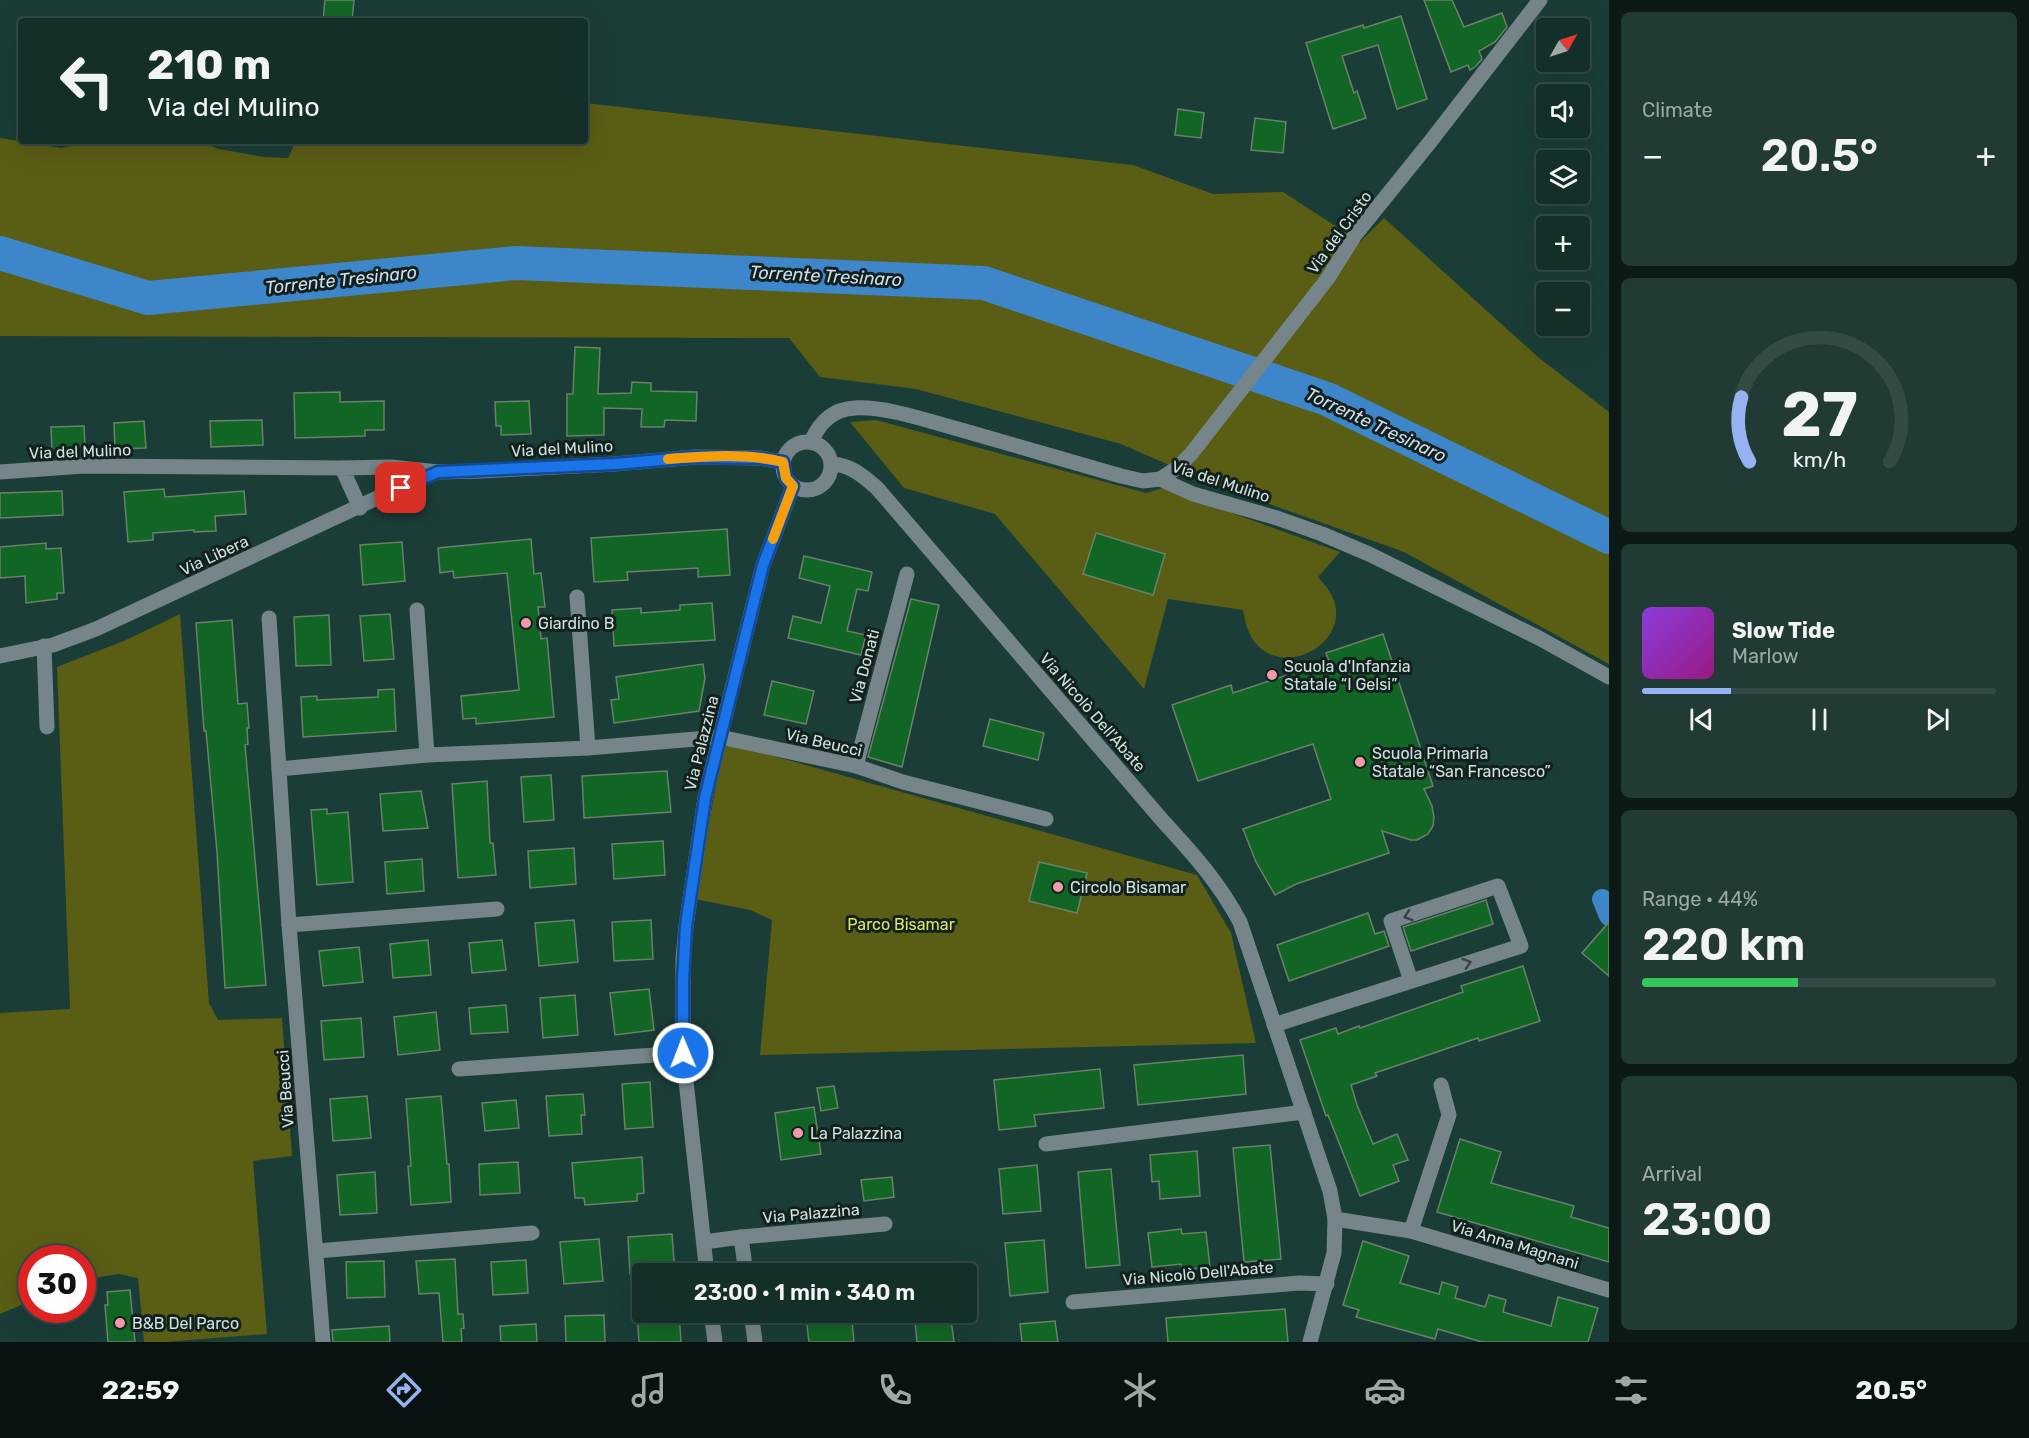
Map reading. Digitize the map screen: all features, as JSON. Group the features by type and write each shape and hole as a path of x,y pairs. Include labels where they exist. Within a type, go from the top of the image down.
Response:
{"street":[{"name":"Via del Cristo","path":"1160,479 1177,468 1191,453 1328,278 1355,235 1540,0"},
{"name":"Via del Mulino","path":"811,442 817,429 835,413 854,408 874,408 920,418 1121,476 1143,481 1160,479 1193,494 1286,521 1370,554 1539,638 1609,677"},
{"path":"811,442 823,447 832,464 831,472 823,485 808,491 793,486 786,478 783,462 786,455 796,445 811,442"},
{"name":"Via del Mulino","path":"0,472 84,466 391,467 438,472 615,464 695,457 760,458 783,462"},
{"name":"Via Nicolò Dell'Abate","path":"832,464 850,468 877,488 1162,820 1201,862 1225,894 1240,922 1330,1191 1335,1219 1334,1253 1310,1342"},
{"path":"342,468 360,508"},
{"name":"Via Libera","path":"0,656 44,646 96,629 360,508 422,477 438,472"},
{"name":"Via Palazzina","path":"706,1263 683,1053 686,926 705,798 763,565 793,486"},
{"name":"Via Donati","path":"856,766 906,574"},
{"path":"577,597 588,748"},
{"path":"417,610 427,755"},
{"name":"Via Beucci","path":"269,618 289,925 323,1342"},
{"path":"44,646 47,727"},
{"name":"Via Beucci","path":"279,769 427,755 588,748 720,737 856,766 903,783 1046,819"},
{"path":"1274,1025 1521,946 1498,886 1391,921 1411,981"},
{"path":"289,925 497,909"},
{"path":"459,1069 683,1053"},
{"path":"1411,1232 1449,1115 1441,1085"},
{"path":"1046,1144 1304,1112"},
{"name":"Via Anna Magnani","path":"1335,1219 1411,1232 1609,1290"},
{"name":"Via Palazzina","path":"704,1242 885,1224"},
{"path":"317,1251 532,1233"},
{"name":"Via Palazzina","path":"741,1237 745,1263"},
{"name":"Via Nicolò Dell'Abate","path":"1073,1302 1299,1283 1327,1284"},
{"path":"712,1323 715,1342"},
{"path":"752,1323 755,1342"}],"green space":[{"path":"588,103 1133,165 1213,194 1283,192 1360,242 1384,218 1538,357 1609,412 1609,664 1404,552 1208,482 1121,444 916,389 820,377 789,338 0,336 0,138 18,141 18,144 61,148 84,144 206,144 219,149 264,157 288,158 295,144 588,144"},
{"path":"876,420 1146,493 1163,488 1340,552 1318,577 1332,596 1336,613 1333,628 1325,641 1312,651 1297,656 1282,657 1267,652 1254,641 1248,630 1243,610 1168,599 1144,689 995,514 904,488 850,422"},
{"path":"180,614 209,1003 218,1020 282,1018 292,1156 253,1161 267,1334 144,1342 138,1278 118,1274 96,1278 96,1245 18,1245 18,1306 0,1314 0,1013 70,1009 57,667 126,640"},
{"name":"Parco Bisamar","path":"724,742 1197,875 1231,933 1256,1043 760,1055 772,920 750,910 695,899"}],"building":[{"path":"325,0 354,0 352,18 323,18"},
{"path":"1424,0 1452,0 1464,27 1502,13 1507,27 1495,42 1479,51 1482,59 1476,66 1470,70 1468,65 1451,72"},
{"path":"1401,16 1427,99 1397,109 1378,45 1342,56 1354,93 1357,91 1366,118 1333,129 1306,43"},
{"path":"1178,109 1204,113 1201,138 1175,135"},
{"path":"1255,118 1286,122 1283,153 1251,150"},
{"path":"575,347 600,348 598,394 631,393 632,382 651,383 651,391 697,392 696,421 665,420 664,427 641,427 642,409 604,408 604,435 567,436 567,394 573,394"},
{"path":"340,392 340,402 384,401 384,430 365,430 365,436 295,438 294,393"},
{"path":"529,401 531,434 501,435 501,426 496,426 495,402"},
{"path":"262,420 263,445 211,447 210,421"},
{"path":"144,421 146,448 115,449 114,423"},
{"path":"84,426 85,445 74,446 75,454 52,455 51,427"},
{"path":"164,489 165,497 244,491 246,514 215,516 216,531 153,533 153,540 128,542 124,492"},
{"path":"62,491 63,515 0,518 0,493"},
{"path":"727,529 730,575 698,577 698,568 627,572 628,580 594,582 591,538"},
{"path":"1096,533 1165,554 1153,595 1083,574"},
{"name":"Giardino B","path":"531,539 534,574 541,573 545,607 538,607 541,639 547,638 554,717 476,724 476,718 463,719 461,696 519,690 507,573 454,578 453,571 440,573 438,548"},
{"path":"402,542 405,581 363,585 360,545"},
{"path":"46,543 46,549 61,548 64,593 57,593 57,599 26,603 25,576 0,578 0,547"},
{"path":"804,556 872,572 868,591 857,589 847,631 866,635 861,655 788,638 793,616 821,623 830,586 799,578"},
{"path":"911,599 939,605 902,767 868,757"},
{"path":"712,603 715,640 614,646 612,610 641,608 641,613 680,610 680,605"},
{"path":"390,614 394,659 364,661 360,616"},
{"path":"329,615 331,665 296,666 294,617"},
{"path":"232,620 238,704 247,703 249,728 247,728 248,744 245,745 266,985 225,988 217,852 206,731 204,731 196,623"},
{"path":"1383,634 1433,786 1424,789 1432,806 1433,826 1428,834 1417,840 1382,831 1389,853 1296,884 1275,895 1256,862 1243,829 1331,799 1313,744 1198,781 1172,705 1231,685 1233,693 1329,661 1326,653"},
{"path":"703,664 705,678 699,711 614,723 611,700 619,699 616,677"},
{"path":"772,681 814,691 806,724 764,715"},
{"path":"394,689 396,731 303,737 301,697 317,696 317,700 378,697 378,690"},
{"path":"990,719 1044,733 1038,760 983,746"},
{"path":"667,771 671,812 584,818 582,776"},
{"path":"551,775 554,820 524,822 521,777"},
{"path":"487,781 490,843 493,843 496,875 458,878 452,784"},
{"path":"421,791 428,828 383,831 380,794"},
{"path":"327,809 327,814 348,812 353,882 317,885 311,810"},
{"path":"663,841 665,875 614,879 612,844"},
{"path":"574,848 576,884 530,888 528,851"},
{"path":"422,859 424,891 387,894 385,862"},
{"name":"Circolo Bisamar","path":"1039,862 1087,873 1077,913 1029,901"},
{"path":"1486,900 1493,924 1411,951 1403,927"},
{"path":"1368,913 1375,934 1384,931 1389,946 1289,981 1277,945"},
{"path":"574,920 578,962 539,966 535,923"},
{"path":"651,920 653,959 614,961 612,922"},
{"path":"1609,922 1609,976 1582,953"},
{"path":"428,940 431,975 393,978 390,944"},
{"path":"502,940 506,970 472,973 469,943"},
{"path":"359,947 363,982 323,986 319,951"},
{"path":"1523,966 1540,1021 1479,1041 1478,1038 1375,1073 1377,1076 1351,1085 1373,1144 1397,1134 1408,1160 1393,1165 1399,1181 1360,1196 1328,1115 1326,1116 1300,1040 1336,1028 1338,1034 1359,1026 1360,1028 1463,992 1461,986"},
{"path":"649,989 654,1030 615,1035 610,993"},
{"path":"575,995 578,1035 543,1038 540,998"},
{"path":"506,1005 508,1032 471,1034 469,1008"},
{"path":"436,1012 440,1050 398,1055 394,1017"},
{"path":"361,1018 364,1057 324,1060 321,1021"},
{"path":"1243,1055 1246,1094 1138,1105 1134,1065"},
{"path":"1100,1069 1104,1108 1034,1115 1036,1126 999,1130 994,1080"},
{"path":"650,1082 653,1127 625,1129 622,1084"},
{"path":"834,1086 838,1108 821,1111 817,1088"},
{"path":"583,1094 585,1115 581,1115 582,1134 549,1136 546,1096"},
{"path":"367,1096 371,1138 333,1141 330,1099"},
{"path":"441,1096 451,1202 411,1205 408,1166 411,1166 406,1099"},
{"path":"516,1100 519,1128 485,1131 482,1103"},
{"name":"La Palazzina","path":"814,1107 821,1154 781,1160 775,1113"},
{"path":"1460,1139 1501,1152 1491,1183 1574,1206 1571,1217 1609,1228 1609,1262 1437,1212"},
{"path":"1270,1145 1281,1259 1244,1262 1233,1148"},
{"path":"1197,1151 1200,1196 1160,1199 1159,1181 1152,1182 1150,1155"},
{"path":"642,1157 644,1193 637,1194 637,1201 585,1205 584,1198 575,1198 572,1163"},
{"path":"518,1162 520,1193 480,1195 479,1164"},
{"path":"1037,1165 1041,1211 1003,1214 999,1169"},
{"path":"1111,1169 1120,1265 1086,1268 1078,1172"},
{"path":"375,1172 377,1213 340,1215 337,1175"},
{"path":"892,1177 894,1197 864,1201 861,1180"},
{"path":"1181,1229 1182,1234 1206,1232 1210,1267 1182,1270 1181,1264 1152,1267 1148,1233"},
{"path":"672,1234 674,1263 632,1263 632,1274 630,1274 628,1237"},
{"path":"599,1239 603,1281 564,1284 560,1242"},
{"path":"1044,1240 1048,1292 1010,1296 1005,1243"},
{"path":"1363,1241 1409,1256 1400,1283 1439,1294 1442,1282 1458,1287 1455,1298 1485,1307 1489,1295 1506,1300 1503,1312 1551,1326 1558,1297 1598,1308 1588,1342 1482,1342 1438,1329 1435,1339 1356,1317 1359,1310 1343,1305"},
{"path":"455,1259 458,1314 463,1314 462,1342 443,1342 439,1293 419,1294 416,1261"},
{"path":"526,1260 528,1293 493,1295 491,1262"},
{"path":"384,1261 385,1297 347,1298 346,1262"},
{"name":"B&B Del Parco","path":"130,1290 135,1342 108,1342 105,1305 108,1305 107,1292"},
{"path":"1285,1309 1288,1342 1168,1342 1166,1318"},
{"path":"604,1315 605,1342 566,1342 565,1316"},
{"path":"1055,1321 1058,1342 1022,1342 1020,1324"},
{"path":"638,1323 680,1323 681,1342 639,1342"},
{"path":"807,1323 852,1323 854,1342 809,1342"},
{"path":"915,1323 951,1323 954,1342 917,1342"},
{"path":"536,1324 537,1342 501,1342 500,1326"},
{"path":"389,1326 390,1342 333,1342 332,1330"}],"waterway":[{"name":"Torrente Tresinaro","path":"0,253 148,298 516,263 984,283 1327,399 1609,537"},
{"path":"1602,899 1609,916"}],"slow traffic":[{"path":"668,459 760,458 783,462 786,478 793,486 773,539"}],"place":[{"name":"Giardino B","path":"526,623"},
{"name":"Scuola d'Infanzia Statale “I Gelsi”","path":"1272,675"},
{"name":"Scuola Primaria Statale “San Francesco”","path":"1360,762"},
{"name":"Circolo Bisamar","path":"1058,887"},
{"name":"La Palazzina","path":"798,1133"},
{"name":"B&B Del Parco","path":"120,1323"}],"route":[{"path":"401,488 438,472 615,464 695,457 760,458 783,462 786,478 793,486 763,565 705,798 683,960 683,1053"}]}
